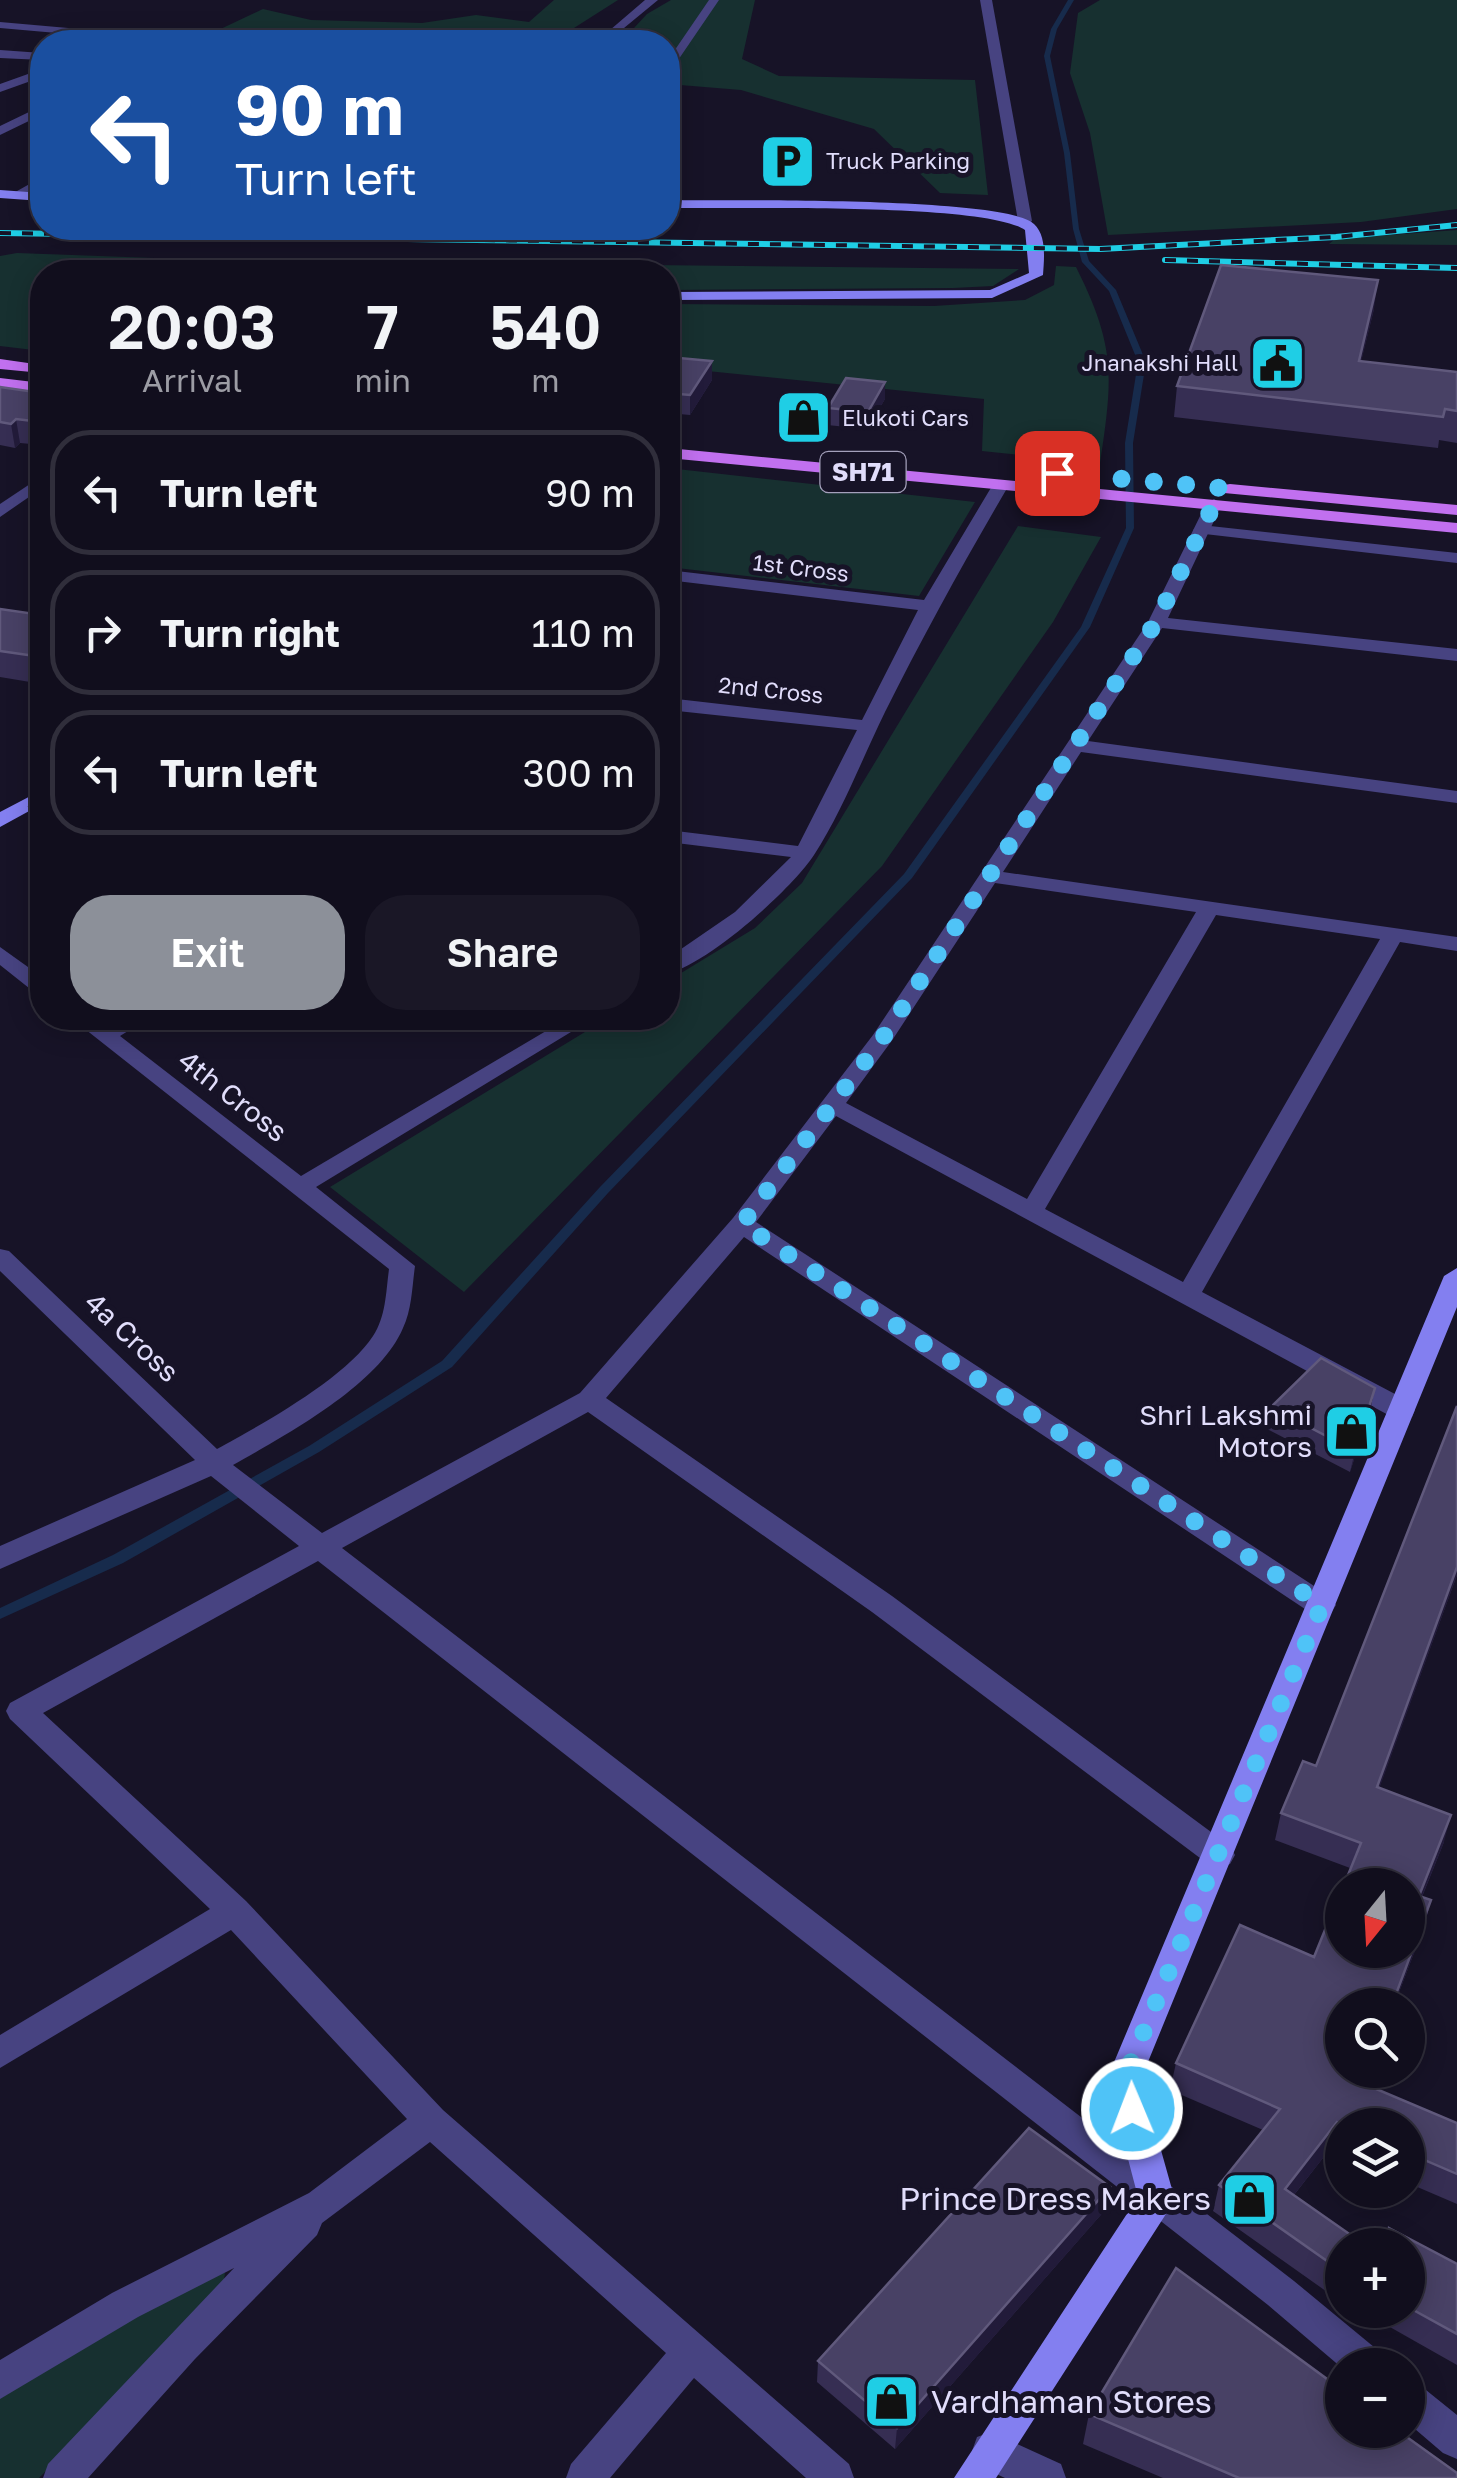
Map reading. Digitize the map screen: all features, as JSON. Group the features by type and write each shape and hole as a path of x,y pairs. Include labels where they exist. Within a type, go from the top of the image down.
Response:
{"main road":[{"path":"0,364 30,368"},
{"path":"0,383 30,387"},
{"name":"SH71","path":"680,437 1182,493 1457,510"},
{"name":"SH71","path":"680,454 1001,485 1058,481"},
{"name":"SH71","path":"1218,496 1457,528"}],"street":[{"path":"616,30 652,0"},
{"path":"680,296 992,294 1036,276 1034,232 1024,222 986,0"},
{"path":"0,26 50,30"},
{"path":"0,54 30,56"},
{"path":"0,88 30,77"},
{"path":"0,131 29,116"},
{"path":"17,195 30,188"},
{"path":"0,194 30,196"},
{"path":"680,204 958,211 1024,222"},
{"path":"680,960 715,939 778,888 805,853 929,606 1001,485"},
{"path":"0,512 30,490"},
{"path":"835,2478 431,2121 234,1910 10,1716 322,1549 588,1400 742,1224 834,1106 1156,622 1218,496"},
{"name":"1st Cross","path":"680,575 929,606"},
{"path":"1156,622 1457,656"},
{"name":"2nd Cross","path":"680,705 869,726"},
{"path":"1075,745 1457,797"},
{"path":"0,822 30,803"},
{"path":"680,837 805,853"},
{"path":"989,876 1457,944"},
{"path":"1032,1209 1209,909"},
{"path":"1188,1293 1393,935"},
{"path":"0,954 30,978"},
{"name":"4th Cross","path":"98,1030 402,1266 396,1308 385,1340 314,1403 222,1469"},
{"path":"104,1034 112,1030"},
{"path":"301,1186 563,1030"},
{"path":"834,1106 1402,1410"},
{"path":"742,1224 1322,1605"},
{"name":"4a Cross","path":"0,1257 222,1469 296,1529 1347,2348"},
{"path":"1047,2478 982,2464 1157,2200 1124,2079 1457,1276"},
{"path":"588,1400 882,1604 1219,1855"},
{"path":"0,1558 222,1469"},
{"path":"0,2053 234,1910"},
{"path":"62,2478 182,2346 322,2205 431,2121"},
{"path":"0,2380 126,2306 322,2205"},
{"path":"585,2478 694,2350"},
{"path":"1425,2413 1457,2440"}],"lane":[{"path":"680,49 714,0"},
{"path":"1202,530 1457,558"}],"green space":[{"path":"554,0 618,0 571,30 218,30 263,9 311,20 422,23 476,15 529,22"},
{"path":"671,0 755,0 742,59 779,76 975,80 988,195 940,193 874,129 741,90 680,85 680,30 632,30 647,14"},
{"path":"1100,0 1457,0 1457,209 1361,222 1108,235 1090,133 1070,73 1078,13"},
{"path":"1457,230 1457,245 1329,244 1335,239"},
{"path":"17,253 209,260 30,260 30,350 0,346 0,256"},
{"path":"680,265 1019,269 993,286 680,290"},
{"path":"1056,266 1076,267 1105,341 1109,384 1100,463 982,451 984,399 680,368 680,304 934,306 1025,300 1054,285"},
{"path":"680,469 975,502 919,596 680,568"},
{"path":"1018,526 1101,537 1053,622 882,866 464,1292 330,1187 588,1030 680,1030 680,974 755,928 802,883"},
{"path":"225,2273 222,2293 39,2478 0,2478 0,2397 198,2274"}],"building":[{"name":"Jnanakshi Hall","path":"1221,265 1378,280 1359,361 1457,372 1457,411 1445,409 1443,417 1177,386"},
{"path":"680,358 712,361 690,395 680,394"},
{"path":"846,378 885,382 868,412 828,408"},
{"path":"0,387 30,391 30,421 0,422"},
{"path":"0,609 30,613 30,655 0,651"},
{"path":"1321,1358 1375,1388 1355,1451 1271,1407"},
{"path":"1457,1406 1457,1567 1377,1787 1451,1815 1425,1881 1425,1868 1351,1868 1361,1843 1281,1813 1303,1761 1316,1766"},
{"path":"1240,1925 1314,1957 1325,1930 1325,1968 1406,1968 1398,1988 1325,1988 1325,2088 1374,2088 1421,2108 1325,2108 1325,2137 1285,2189 1341,2228 1325,2228 1325,2260 1219,2185 1280,2109 1176,2063"},
{"path":"1425,2110 1457,2123 1457,2174 1425,2160"},
{"path":"1029,2128 1110,2187 897,2428 818,2361"},
{"path":"1425,2247 1457,2264 1457,2334 1425,2316"},
{"path":"1176,2268 1325,2378 1325,2448 1422,2448 1457,2473 1457,2478 1239,2478 1089,2414"}],"waterway":[{"path":"0,1614 118,1559 314,1449 447,1364 604,1190 908,876 1085,627 1130,528 1129,443 1142,362 1112,290 1086,262 1076,229 1067,153 1047,56 1054,29 1071,0"}],"railway":[{"path":"481,240 1100,249 1336,237 1457,225"},
{"path":"0,233 30,233"},
{"path":"1165,260 1457,268"}],"place":[{"name":"Truck Parking","path":"787,161"},
{"name":"Jnanakshi Hall","path":"1277,363"},
{"name":"Elukoti Cars","path":"803,418"},
{"name":"Shri Lakshmi Motors","path":"1351,1431"},
{"name":"Prince Dress Makers","path":"1250,2199"},
{"name":"Vardhaman Stores","path":"892,2402"}],"route":[{"path":"1057,473 1222,488 1156,622 882,1039 742,1224 1322,1605 1124,2079 1132,2109"}]}
